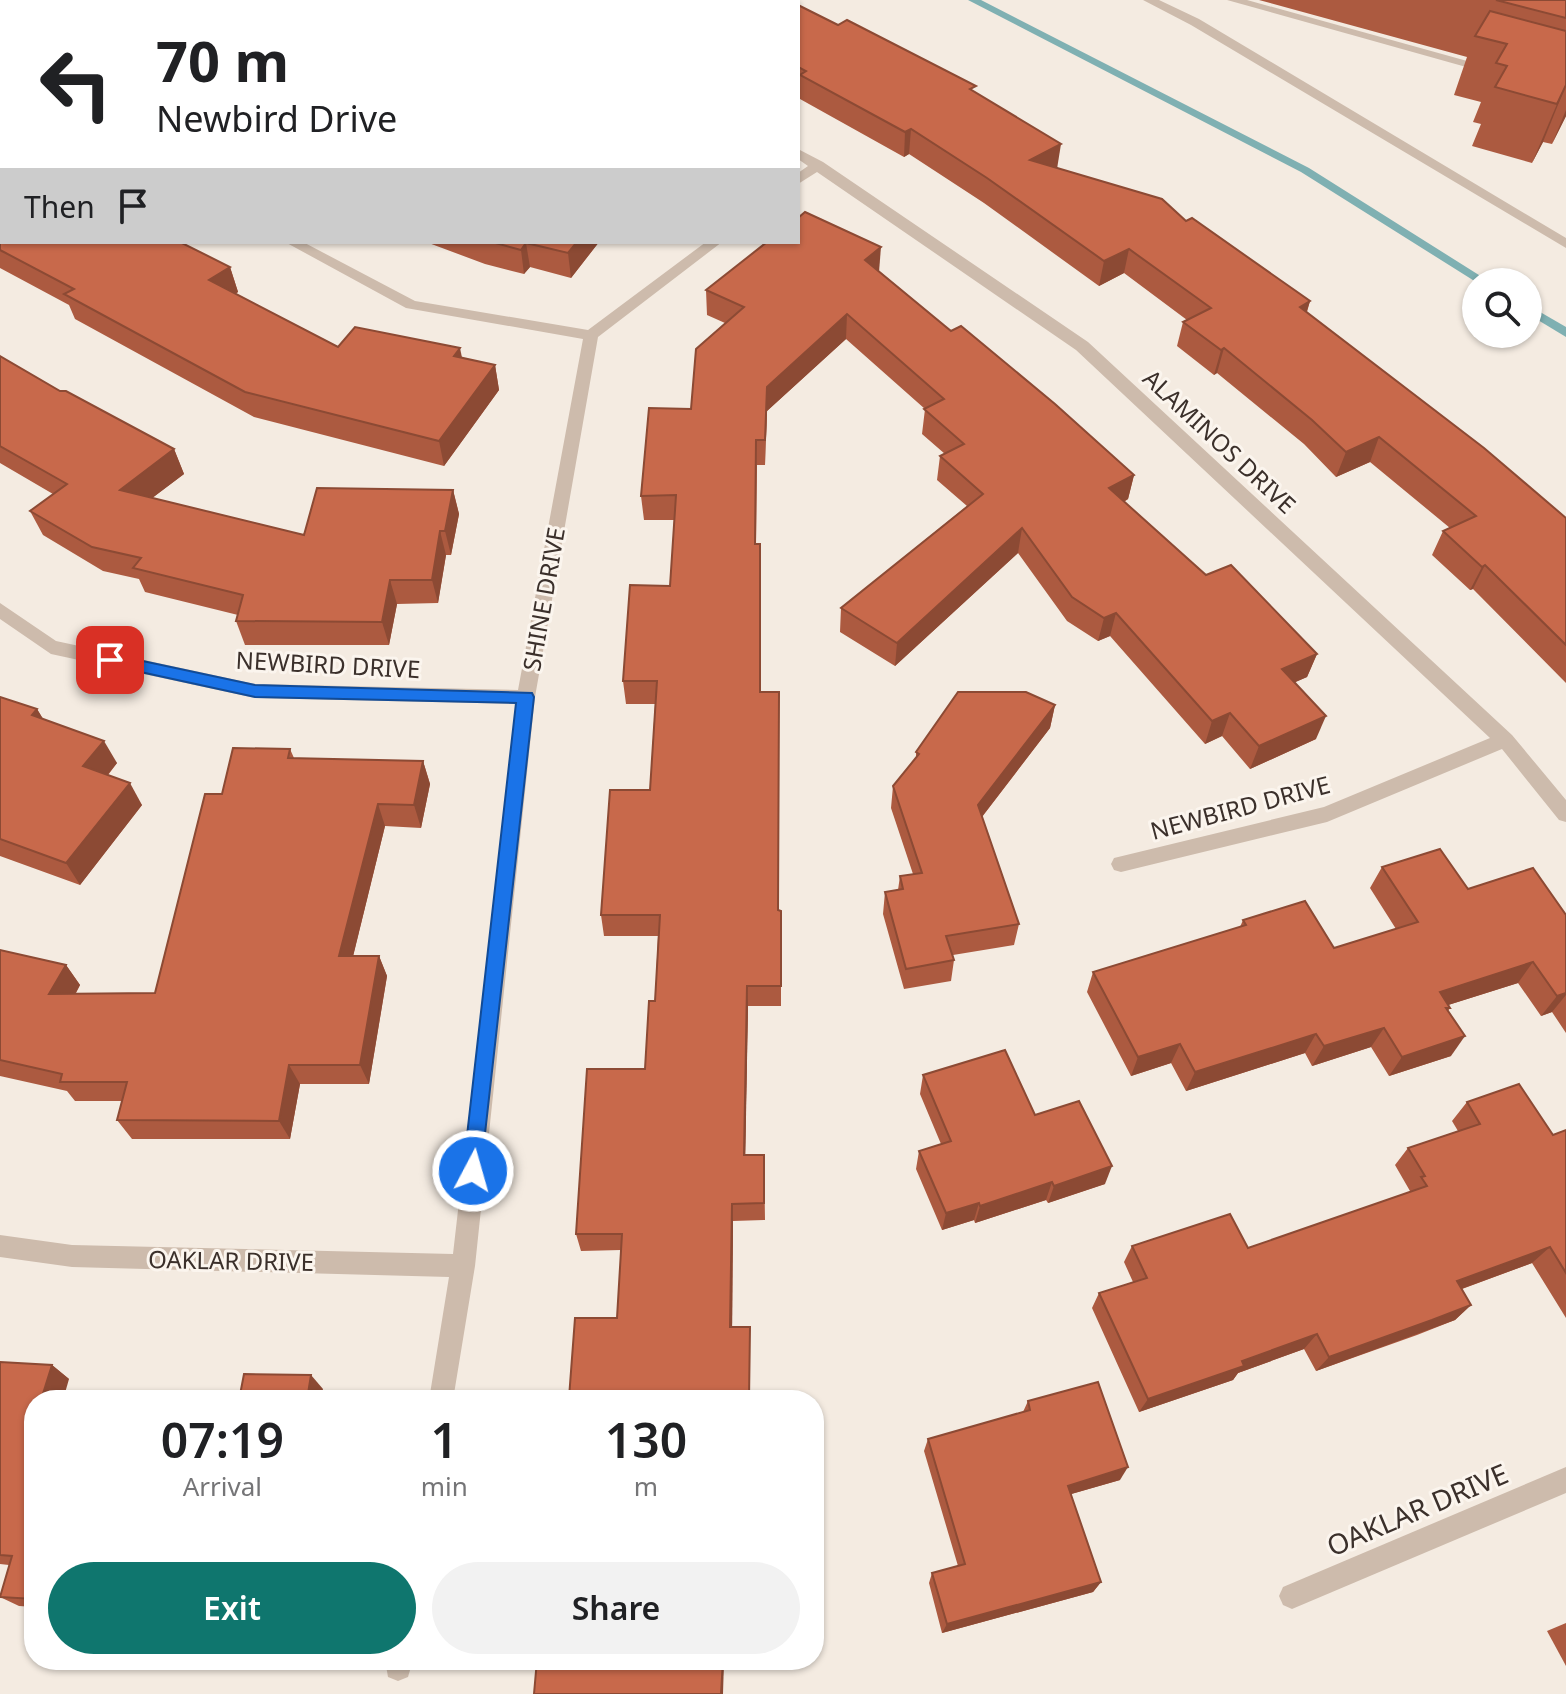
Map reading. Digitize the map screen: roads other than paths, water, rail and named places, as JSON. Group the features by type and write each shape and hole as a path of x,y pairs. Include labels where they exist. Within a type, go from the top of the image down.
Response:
{"street":[{"path":"1149,0 1209,29 1566,244"},
{"path":"1233,0 1505,74"},
{"name":"ALAMINOS DRIVE","path":"800,154 1082,346 1505,740 1566,814"},
{"path":"800,178 818,165"},
{"path":"296,244 411,305 591,335 712,244"},
{"name":"SHINE DRIVE","path":"443,1390 463,1266 526,697 591,335"},
{"name":"NEWBIRD DRIVE","path":"0,610 51,647 255,691 526,697"},
{"name":"NEWBIRD DRIVE","path":"1121,864 1327,814 1505,740"},
{"name":"OAKLAR DRIVE","path":"0,1246 72,1256 463,1266"},
{"name":"OAKLAR DRIVE","path":"1292,1596 1566,1480"}],"waterway":[{"path":"973,0 1305,170 1462,268"},
{"path":"1542,318 1566,333"}]}
